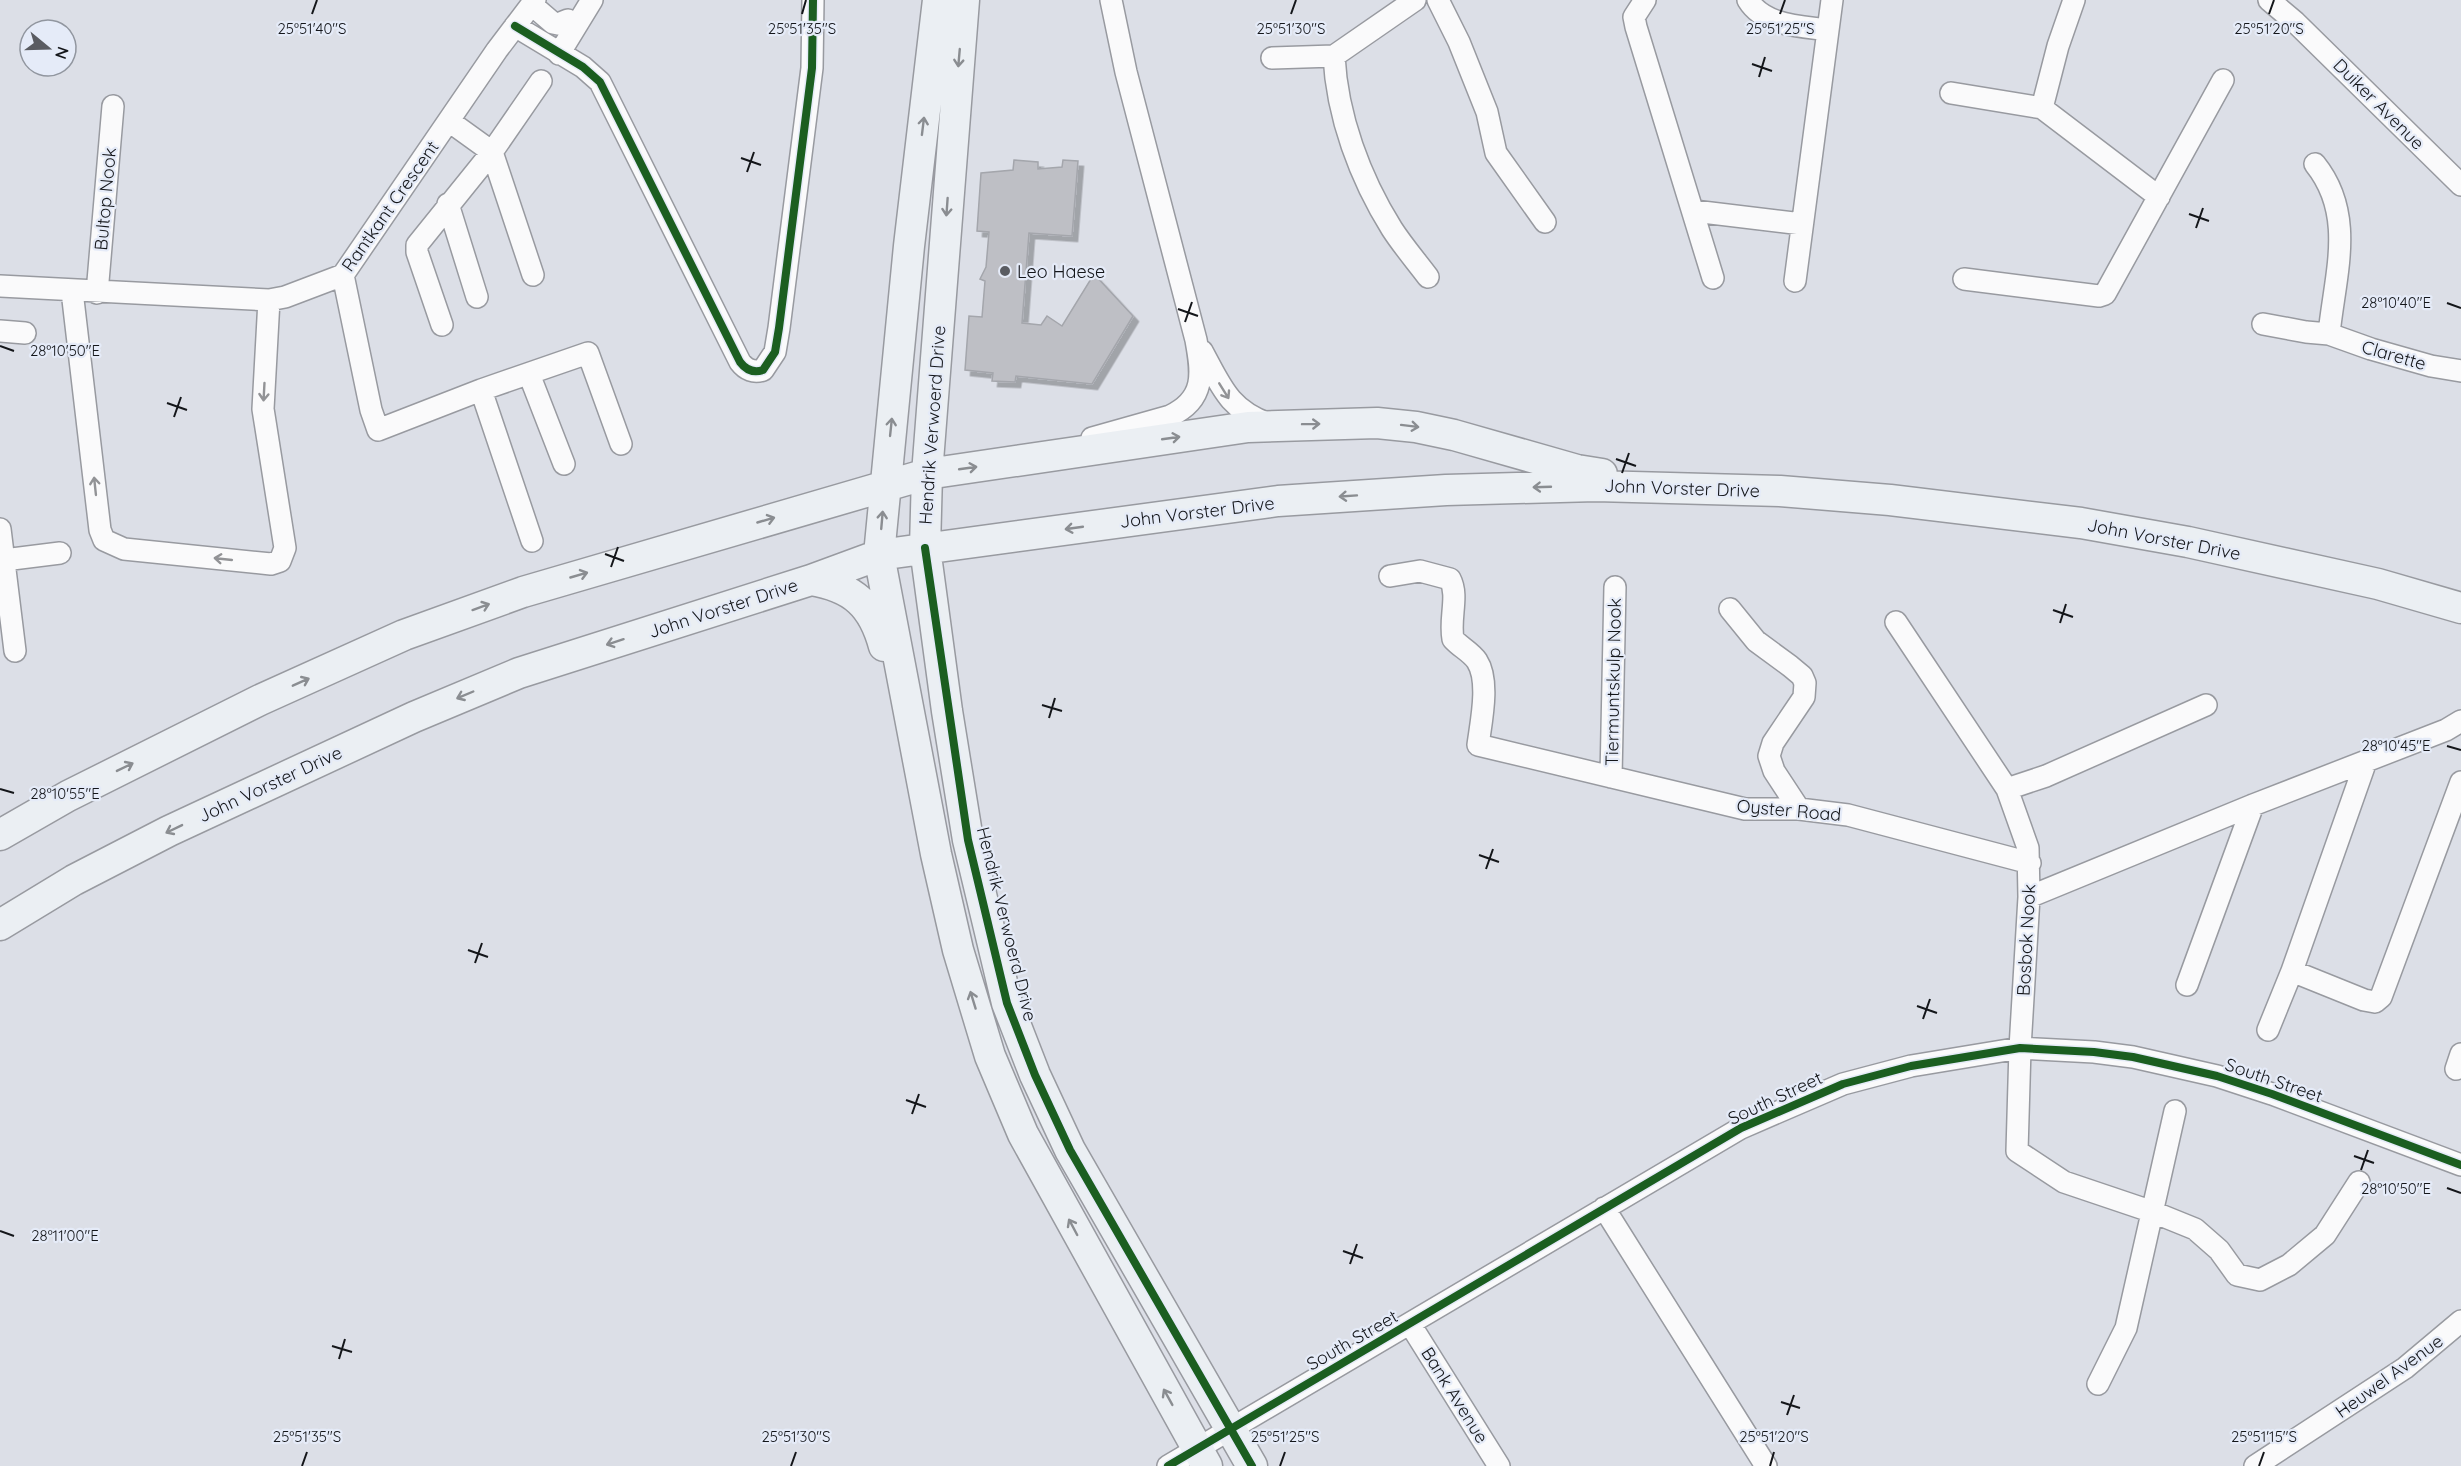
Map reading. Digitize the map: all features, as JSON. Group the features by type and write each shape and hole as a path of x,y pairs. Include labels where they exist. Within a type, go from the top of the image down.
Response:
{"main road":[{"name":"Hendrik Verwoerd Drive","path":"938,0 909,246 879,555 929,821 958,950 990,1056 1019,1125 1083,1246 1202,1457"},
{"name":"Hendrik Verwoerd Drive","path":"964,0 927,474 925,548 968,840 1007,1002 1035,1075 1070,1150 1252,1466"},
{"name":"John Vorster Drive","path":"0,835 68,796 249,705 404,635 523,592 927,474 1270,424 1377,423 1416,427 1454,435 1577,470 1601,474 1881,489 2083,513 2282,552 2461,597"},
{"name":"John Vorster Drive","path":"0,924 74,880 169,831 414,717 519,673 811,580 879,555 1278,501 1434,491 1596,486 1780,491 1902,501 2081,523 2188,542 2378,584 2461,608"},
{"path":"811,580 841,587 864,604 872,615 880,632 929,821"}],"street":[{"path":"559,54 592,0"},
{"path":"515,26 583,67 600,82 740,362 746,368 757,372 763,370 775,352 779,328 812,68 813,0"},
{"path":"1009,462 1170,416 1182,411 1198,389 1201,366 1196,340 1126,72 1111,0"},
{"path":"1272,58 1334,56 1415,0"},
{"path":"1438,0 1459,42 1487,112 1496,153 1545,222"},
{"path":"1645,0 1634,18 1636,27 1713,278"},
{"path":"1748,0 1754,9 1776,22 1828,30"},
{"path":"1795,281 1832,0"},
{"path":"2042,108 2058,46 2074,0"},
{"name":"Duiker Avenue","path":"2269,0 2295,22 2461,185"},
{"path":"533,2 553,23 558,24 568,20 576,26"},
{"name":"Rantkant Crescent","path":"0,286 97,293 269,300 285,297 343,275 533,2"},
{"path":"1334,56 1335,80 1341,106 1364,177 1393,230 1428,277"},
{"path":"1964,279 2104,295 2223,80"},
{"path":"442,325 417,252 417,245 492,152 541,81"},
{"path":"1951,93 2042,108 2159,197"},
{"name":"Bultop Nook","path":"97,293 113,106"},
{"path":"449,121 492,152 532,275"},
{"path":"2315,164 2328,182 2342,232 2329,334"},
{"path":"448,204 477,297"},
{"path":"1694,211 1802,224"},
{"path":"343,275 371,410 378,430 588,353 621,444"},
{"path":"72,291 100,530 104,540 124,549 271,564 280,561 285,548 263,409 269,300"},
{"name":"Clarette","path":"2264,324 2329,334 2431,366 2461,371"},
{"path":"0,331 26,333"},
{"path":"1196,340 1233,404 1252,418 1270,424"},
{"path":"529,374 564,464"},
{"path":"482,390 532,541"},
{"path":"0,529 15,651"},
{"path":"4,560 60,553"},
{"name":"Oyster Road","path":"1390,576 1420,571 1450,579 1455,588 1451,615 1453,639 1478,662 1482,676 1482,713 1478,745 1745,809 1799,809 1848,815 2030,863"},
{"name":"Tiermuntskulp Nook","path":"1611,777 1616,587"},
{"path":"1730,609 1756,641 1802,676 1805,683 1804,697 1777,736 1769,756 1774,771 1799,809"},
{"name":"Bosbok Nook","path":"1896,622 2007,789 2024,832 2030,863 2017,1151 2064,1182 2153,1212"},
{"path":"2007,789 2046,776 2206,705"},
{"path":"2029,897 2253,805 2446,730 2461,721"},
{"path":"2268,1030 2292,972 2366,761"},
{"path":"2292,972 2364,1000 2374,1002 2381,998 2461,783"},
{"path":"2187,985 2253,805"},
{"name":"South Street","path":"1168,1466 1202,1457 1230,1428 1741,1128 1843,1084 1911,1065 2020,1048 2094,1052 2133,1057 2217,1076 2272,1094 2461,1165"},
{"path":"2098,1384 2126,1328 2175,1111"},
{"path":"2153,1212 2195,1229 2219,1250 2237,1275 2259,1280 2289,1265 2325,1235 2359,1182"},
{"path":"1604,1208 1766,1466"},
{"name":"Heuwel Avenue","path":"2262,1464 2405,1368 2461,1322"},
{"name":"Bank Avenue","path":"1410,1324 1499,1466"}],"building":[{"name":"Leo Haese","path":"1014,160 1038,162 1038,169 1062,167 1063,160 1078,161 1072,236 1029,233 1022,323 1041,325 1047,316 1062,326 1094,274 1133,316 1092,384 1016,376 1015,382 992,381 993,373 965,370 969,316 982,317 985,281 980,279 986,267 989,232 977,231 981,173 1013,170"}],"cycle path":[{"path":"515,26 583,67 600,82 740,362 748,369 756,371 763,370 775,352 779,328 812,68 813,0"},
{"path":"925,548 968,840 1007,1003 1035,1075 1070,1150 1252,1466"},
{"path":"1168,1466 1741,1128 1843,1084 1911,1066 2020,1048 2094,1052 2133,1057 2217,1076 2272,1094 2461,1165"}],"place":[{"name":"Leo Haese","path":"1005,271"}]}
